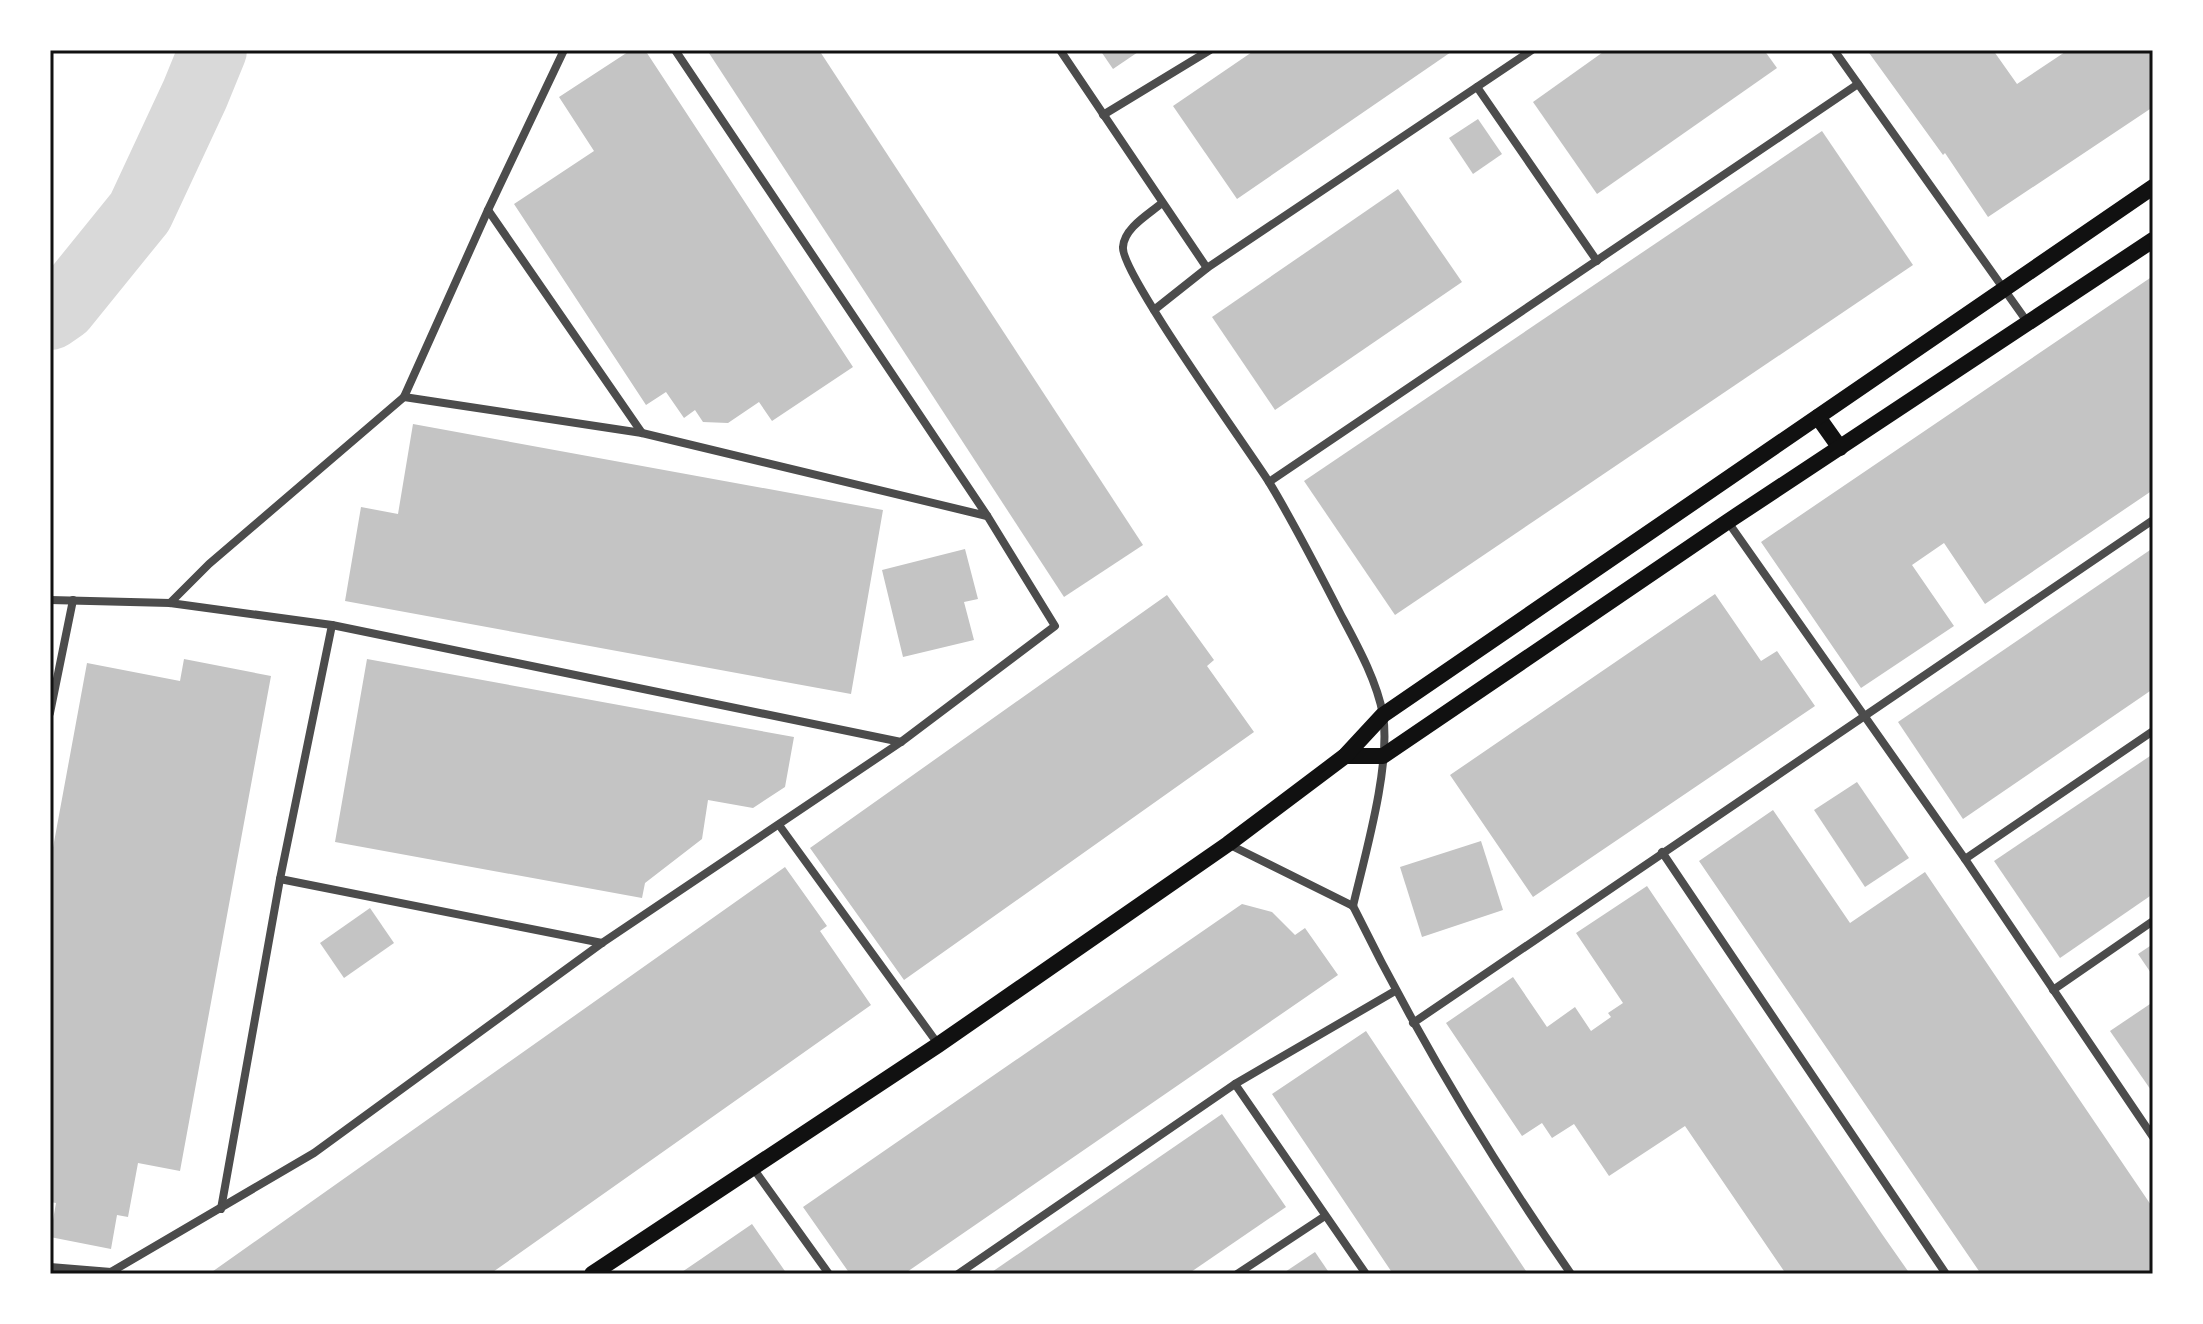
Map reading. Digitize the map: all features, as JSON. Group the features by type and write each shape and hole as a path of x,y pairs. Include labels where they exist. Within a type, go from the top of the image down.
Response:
{"main road":[{"path":"592,1274 938,1045 1228,844 1345,756 1383,715 2153,187"},
{"path":"1345,756 1383,756 1727,522 2153,240"},
{"path":"1818,417 1840,448"}],"street":[{"path":"170,603 209,564 404,397 564,50"},
{"path":"50,1267 111,1272 314,1153 602,943 901,742 1055,626 988,517 675,50"},
{"path":"1060,50 1207,268"},
{"path":"1103,115 1210,50"},
{"path":"1154,310 1207,268 1532,50"},
{"path":"1834,50 2029,324"},
{"path":"1269,482 1858,84"},
{"path":"1477,87 1597,261"},
{"path":"1162,203 1126,234 1122,249 1126,263 1269,482 1306,546 1365,663 1383,715 1383,756 1353,906"},
{"path":"488,210 642,433"},
{"path":"404,397 642,433 988,517"},
{"path":"1413,1023 2153,520"},
{"path":"1727,522 1965,859 2153,1137"},
{"path":"50,600 170,603 332,625 901,742"},
{"path":"50,713 73,600"},
{"path":"221,1209 280,879 332,625"},
{"path":"1965,859 2153,731"},
{"path":"779,825 938,1045"},
{"path":"1228,844 1353,906 1413,1023 1519,1198 1571,1274"},
{"path":"1662,852 1946,1274"},
{"path":"280,879 602,943"},
{"path":"2053,990 2153,921"},
{"path":"958,1274 1235,1084 1395,991"},
{"path":"1235,1084 1366,1274"},
{"path":"753,1168 829,1274"},
{"path":"1237,1274 1325,1216"}],"building":[{"path":"631,50 645,50 853,367 772,421 759,402 728,423 703,422 695,410 684,418 666,392 646,405 514,204 594,151 559,97"},
{"path":"707,50 819,50 1143,545 1064,597"},
{"path":"1100,50 1141,50 1113,69"},
{"path":"1255,50 1454,50 1237,199 1173,106"},
{"path":"1606,50 1764,50 1777,68 1597,194 1533,102"},
{"path":"1867,50 1993,50 2017,84 2068,50 2153,50 2153,107 1988,217 1945,153 1943,155"},
{"path":"1478,119 1502,154 1473,174 1449,138"},
{"path":"1822,131 1913,265 1395,615 1304,481"},
{"path":"1398,189 1462,282 1275,410 1212,317"},
{"path":"2153,276 2153,490 1985,604 1944,543 1912,565 1954,626 1861,688 1761,542"},
{"path":"413,424 883,510 851,694 345,601 361,507 398,514"},
{"path":"2153,548 2153,689 1963,819 1898,722"},
{"path":"965,549 978,599 964,602 974,640 903,657 882,570"},
{"path":"1715,594 1761,661 1777,651 1815,706 1533,897 1450,775"},
{"path":"1167,595 1214,660 1207,666 1254,732 904,980 810,848"},
{"path":"184,659 271,676 180,1171 138,1163 128,1217 117,1215 111,1249 50,1237 56,1203 50,1202 50,864 87,663 180,681"},
{"path":"367,659 794,737 785,787 753,808 708,800 702,839 645,883 642,898 335,842"},
{"path":"2153,754 2153,894 2060,958 1994,861"},
{"path":"1857,782 1909,858 1865,887 1814,810"},
{"path":"1773,810 1850,923 1925,872 2153,1208 2153,1274 1981,1274 1699,861"},
{"path":"1481,841 1503,910 1422,937 1400,867"},
{"path":"785,867 827,926 820,931 871,1005 796,1058 490,1274 209,1274"},
{"path":"1647,886 1910,1274 1786,1274 1685,1126 1609,1176 1574,1124 1552,1138 1542,1123 1522,1136 1446,1023 1513,977 1547,1027 1575,1007 1591,1031 1611,1017 1608,1013 1623,1003 1576,933"},
{"path":"1242,904 1272,912 1295,935 1305,928 1338,975 904,1274 850,1274 803,1207"},
{"path":"370,908 394,943 344,978 320,943"},
{"path":"2153,944 2153,976 2138,954"},
{"path":"2153,1002 2153,1093 2110,1031"},
{"path":"1366,1031 1528,1274 1393,1274 1272,1094"},
{"path":"1222,1114 1286,1207 1188,1274 989,1274"},
{"path":"752,1224 787,1274 679,1274 701,1259"},
{"path":"1315,1252 1330,1274 1282,1274"}],"waterway":[{"path":"50,316 63,307 140,212 213,50"}]}
